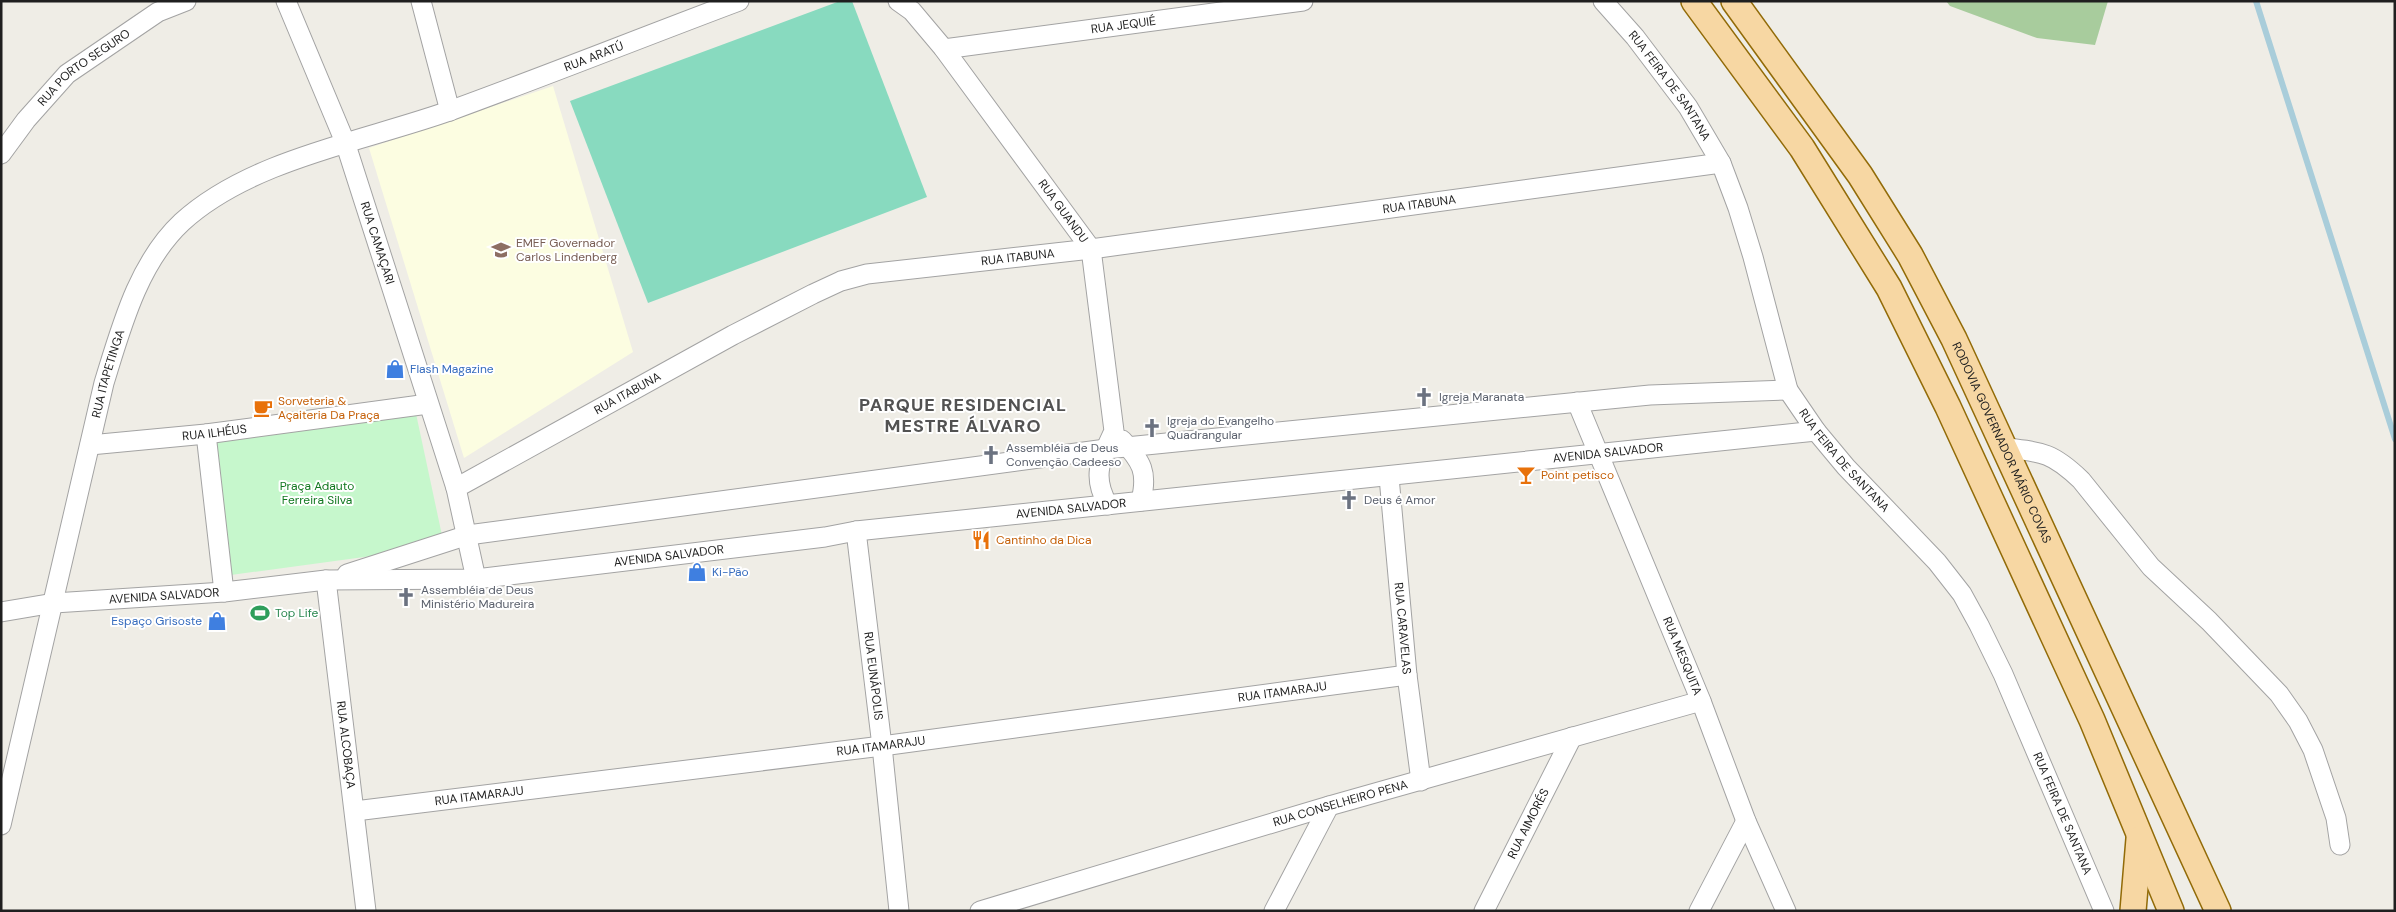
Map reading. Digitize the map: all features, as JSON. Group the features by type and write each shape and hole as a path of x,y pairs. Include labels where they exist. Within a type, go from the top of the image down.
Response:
{"main road":[{"path":"1694,1 1802,148 1889,288 1948,407 2092,720 2172,911"},
{"name":"RODOVIA GOVERNADOR MÁRIO COVAS","path":"1734,1 1860,175 1910,255 1954,339 2006,448 2218,911"},
{"path":"2133,911 2140,836"}],"street":[{"name":"RUA PORTO SEGURO","path":"1,154 26,120 66,74 158,12 186,1"},
{"name":"RUA CAMAÇARI","path":"286,1 345,142 456,488"},
{"path":"421,1 450,111"},
{"name":"RUA ARATÚ","path":"450,111 738,1"},
{"path":"898,1 912,11 944,49"},
{"name":"RUA JEQUIÉ","path":"944,49 1303,1"},
{"name":"RUA FEIRA DE SANTANA","path":"1603,1 1688,107 1721,163 1750,249 1788,390 1816,431 1846,467 1937,562 1962,594 2003,674 2104,911"},
{"name":"RUA GUANDU","path":"944,49 1091,249 1114,431"},
{"name":"RUA ITAPETINGA","path":"1,825 104,384 121,329 145,272 164,242 181,223 204,204 235,186 345,142 450,111"},
{"name":"RUA ITABUNA","path":"456,488 734,335 841,281 868,274 905,268 1091,249 1721,163"},
{"name":"AVENIDA SALVADOR","path":"326,580 468,536 1128,446 1650,395 1788,390"},
{"name":"RUA MESQUITA","path":"1577,402 1701,701 1746,821 1786,911"},
{"name":"RUA ILHÉUS","path":"90,445 206,434 428,404"},
{"path":"1108,505 1099,486 1098,475 1099,465 1114,431 1128,446 1142,466 1144,488 1141,502"},
{"name":"AVENIDA SALVADOR","path":"1,612 54,603 224,592 326,580 476,579 825,537 856,531 1389,477 1816,431"},
{"path":"206,434 224,592"},
{"path":"2006,448 2040,452 2055,457 2068,467 2081,480 2151,567 2209,620 2279,694 2298,721 2313,750 2336,818 2340,845"},
{"name":"RUA CARAVELAS","path":"1389,477 1407,675 1421,781"},
{"path":"456,488 476,579"},
{"name":"RUA EUNÁPOLIS","path":"856,531 882,746 899,911"},
{"name":"RUA ALCOBAÇA","path":"326,580 366,911"},
{"name":"RUA ITAMARAJU","path":"355,811 882,746 1407,675"},
{"name":"RUA CONSELHEIRO PENA","path":"980,911 1329,806 1701,701"},
{"name":"RUA AIMORÉS","path":"1484,911 1572,737"},
{"path":"1274,911 1329,806"},
{"path":"1699,911 1746,821"}],"shaded area":[{"name":"EMEF Governador Carlos Lindenberg","path":"553,86 633,352 464,458 369,148"}],"green space":[{"path":"840,1 852,1 927,197 648,303 570,101"},
{"path":"1946,1 2108,1 2095,45 2037,38 1950,6"},
{"name":"Praça Adauto Ferreira Silva","path":"415,409 443,540 423,549 231,575 215,437"}],"waterway":[{"path":"2256,1 2395,439"}],"place":[{"name":"EMEF Governador Carlos Lindenberg","path":"501,250"},
{"name":"Flash Magazine","path":"395,369"},
{"name":"Igreja Maranata","path":"1424,397"},
{"name":"Sorveteria & Açaiteria Da Praça","path":"263,408"},
{"name":"Igreja do Evangelho Quadrangular","path":"1152,428"},
{"name":"Assembléia de Deus Convenção Cadeeso","path":"991,455"},
{"name":"Point petisco","path":"1526,475"},
{"name":"Deus é Amor","path":"1349,500"},
{"name":"Cantinho da Dica","path":"981,540"},
{"name":"Ki-Pão","path":"697,572"},
{"name":"Assembléia de Deus Ministério Madureira","path":"406,597"},
{"name":"Top Life","path":"260,613"},
{"name":"Espaço Grisoste","path":"217,621"}],"district":[{"name":"PARQUE RESIDENCIAL MESTRE ÁLVARO","path":"963,415"}]}
